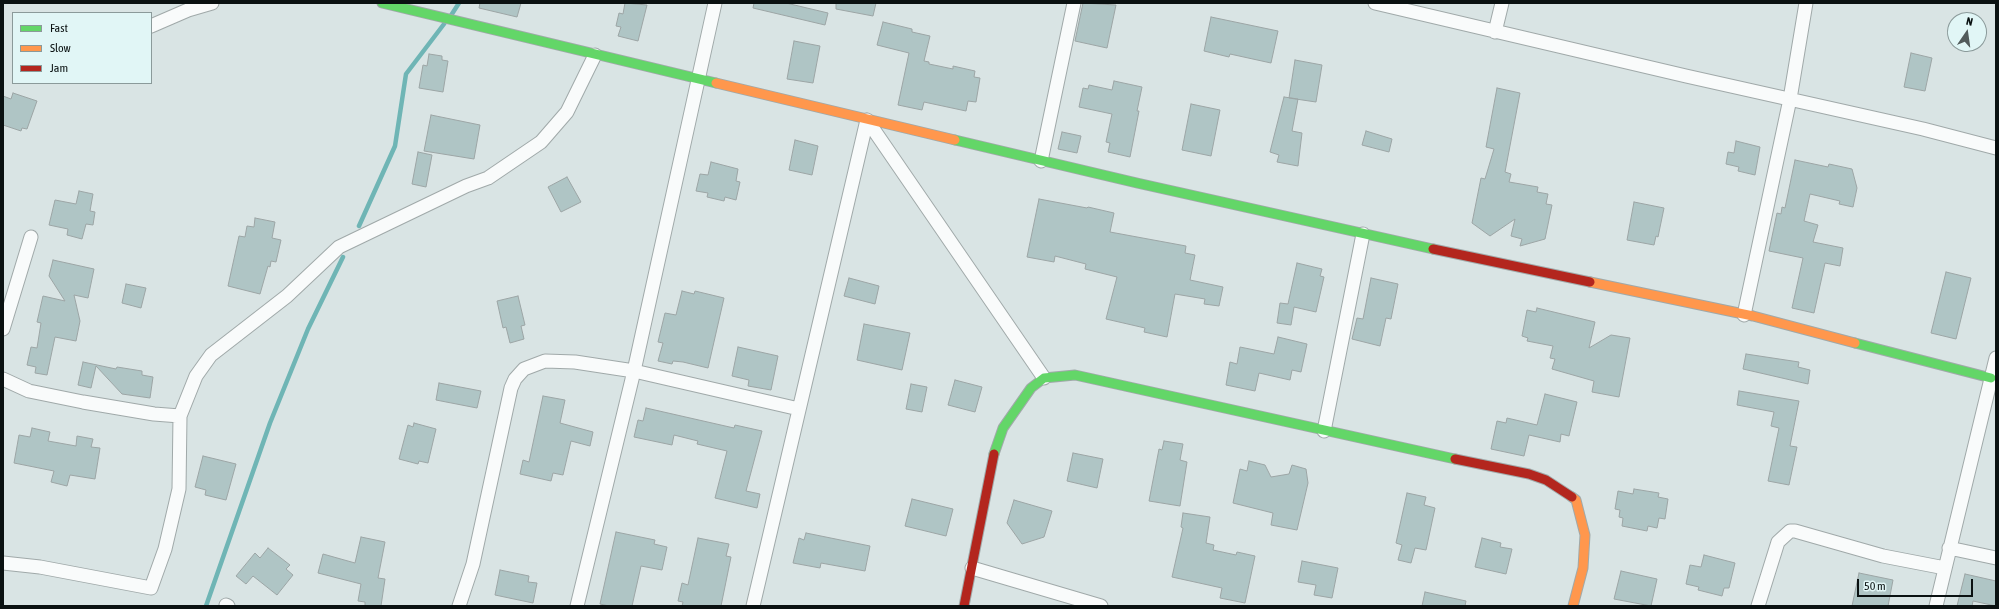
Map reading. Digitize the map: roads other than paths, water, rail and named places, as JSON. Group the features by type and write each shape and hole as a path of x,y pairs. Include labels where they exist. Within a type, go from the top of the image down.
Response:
{"street":[{"path":"152,26 188,10 212,3"},
{"path":"382,3 697,80 1041,161 1363,234 1526,266 1744,315 1907,354 1991,378"},
{"path":"577,606 634,371 715,3"},
{"path":"1041,161 1074,3"},
{"path":"1375,3 1495,32 1915,127 1996,148"},
{"path":"1495,32 1502,3"},
{"path":"1744,315 1790,99 1806,3"},
{"path":"3,562 40,567 151,588 165,549 179,489 180,416 196,376 211,355 286,296 339,247 466,186 488,178 541,142 567,112 595,55"},
{"path":"867,120 1044,378"},
{"path":"753,606 867,120"},
{"path":"1324,431 1363,234"},
{"path":"3,329 31,237"},
{"path":"1936,606 1996,358"},
{"path":"459,606 473,564 511,388 515,380 524,369 545,361 575,362 634,371 799,409"},
{"path":"964,606 996,444 1014,411 1031,388 1044,378 1074,375 1324,431 1529,474 1546,480 1565,491 1576,500 1585,535 1585,556 1582,575 1573,606"},
{"path":"3,379 29,391 154,414 180,416"},
{"path":"1758,606 1778,542 1790,531 1795,531 1883,556 1945,568"},
{"path":"1949,548 1996,558"},
{"path":"972,568 1101,606"}],"waterway":[{"path":"450,17 459,3"},
{"path":"359,226 395,146 406,74 444,24"},
{"path":"206,606 270,423 308,329 343,257"}]}
